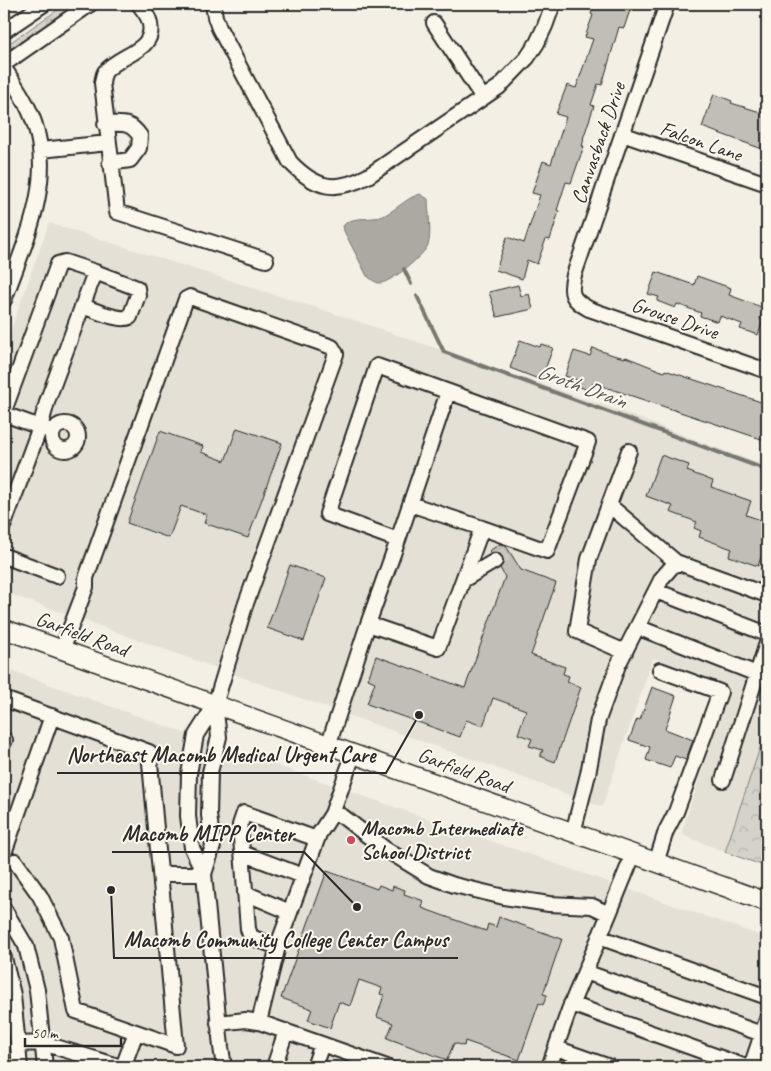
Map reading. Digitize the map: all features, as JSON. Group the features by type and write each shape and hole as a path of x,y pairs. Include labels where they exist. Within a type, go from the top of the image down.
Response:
{"main road":[{"name":"Garfield Road","path":"4,629 767,902"}],"street":[{"path":"4,31 44,4"},
{"path":"4,300 38,200 41,179 41,150 33,120 4,66 90,4"},
{"path":"138,4 149,19 148,38 144,46 110,67 104,74 102,83 117,212 266,260"},
{"path":"213,4 219,28 290,162 301,174 315,183 328,187 341,186 361,179 499,87 527,58 541,34 553,4"},
{"name":"Canvasback Drive","path":"573,296 571,287 574,275 667,4"},
{"path":"434,22 484,98"},
{"path":"106,124 124,124 134,127 140,136 139,148 130,160 110,163"},
{"name":"Falcon Lane","path":"622,134 767,184"},
{"path":"41,150 108,143"},
{"path":"47,429 4,413 58,264 65,262 137,288 138,295 130,317 125,320 82,306"},
{"path":"4,524 47,429 48,399 95,272"},
{"path":"62,650 86,587 86,578 186,299 190,296 332,347 336,354 248,597 215,705 196,735 189,774 188,816 192,848 204,874 224,1067"},
{"name":"Grouse Drive","path":"573,296 579,304 589,309 767,371"},
{"path":"398,540 327,514 377,366 588,442 548,551 512,546 482,528 410,504"},
{"path":"328,746 448,392"},
{"path":"625,652 577,631 589,559 629,452"},
{"path":"609,505 676,562 767,595"},
{"path":"368,624 438,648 482,528"},
{"path":"4,556 57,576"},
{"path":"463,580 495,561"},
{"path":"573,833 588,774 598,720 618,665 662,578 676,562"},
{"path":"656,591 767,634"},
{"path":"637,627 757,674"},
{"path":"723,780 767,643"},
{"path":"656,863 666,831 676,812 720,692 660,670"},
{"path":"4,699 52,716 149,752 176,1046 76,1011 61,938 40,896 9,857 52,716"},
{"path":"204,874 213,846 209,814 210,772 219,737 215,705"},
{"path":"259,1022 278,947 290,912 317,839 332,814 353,755"},
{"path":"278,947 251,937 248,929 240,825 244,813 317,839"},
{"path":"332,814 342,816 385,849 429,876 454,885 504,897 549,904 592,906 609,914"},
{"path":"242,853 303,876"},
{"path":"549,1067 571,1004 633,855"},
{"path":"160,874 204,874"},
{"path":"245,893 290,912"},
{"path":"4,909 26,946 37,990 45,1067"},
{"path":"599,937 767,997"},
{"path":"4,958 13,995 20,1067"},
{"path":"585,972 762,1034"},
{"path":"571,1004 746,1067"},
{"path":"751,1067 767,1019"},
{"path":"218,1023 246,1020 259,1022 322,1044 356,1062 387,1067"},
{"path":"274,1067 286,1031"},
{"path":"18,1044 44,1044 122,1067 136,1032"},
{"path":"314,1067 322,1044"},
{"path":"556,1048 610,1067"}],"shaded area":[{"path":"420,194 428,199 430,229 428,245 399,274 385,282 375,282 367,276 343,226 350,221 380,217"},
{"path":"49,223 342,316 620,411 767,467 767,727 725,852 681,834 729,687 653,658 602,807 4,592 4,349"},
{"name":"Macomb Intermediate School District","path":"4,668 767,938 767,1067 4,1067"}],"green space":[{"path":"66,4 77,4 12,48 8,44"},
{"path":"767,727 767,867 725,852"}],"building":[{"path":"594,4 632,4 624,28 619,27 602,85 598,84 591,105 594,106 583,139 582,146 584,146 571,183 566,182 550,240 546,239 537,264 527,260 522,279 496,270 507,237 524,243 540,195 532,193 543,161 551,164 566,117 556,114 567,85 576,88 593,39 585,37 593,15 591,14"},
{"path":"714,94 732,101 731,103 767,114 767,144 765,150 702,127"},
{"path":"656,272 694,285 697,276 731,288 729,295 764,308 760,319 763,321 758,335 740,329 742,324 720,316 718,322 700,316 701,313 677,304 675,308 657,301 659,297 648,294"},
{"path":"518,285 521,296 529,294 533,309 497,317 489,292"},
{"path":"520,340 540,347 541,344 553,348 541,380 510,368"},
{"path":"593,348 626,357 664,372 665,370 767,404 767,441 593,383 590,391 578,386 580,381 565,376 574,351 590,356"},
{"path":"237,428 282,443 248,538 204,523 207,515 181,506 169,538 127,523 160,431 203,446 201,452 225,461"},
{"path":"661,455 689,465 687,471 713,481 711,487 751,501 746,515 767,522 767,539 758,566 729,556 732,549 699,537 701,531 694,528 697,522 670,512 673,506 646,496"},
{"path":"500,544 506,546 521,570 556,583 531,655 565,667 563,674 569,676 567,682 581,687 555,762 540,756 543,750 529,746 532,739 518,734 526,710 493,698 483,726 466,720 460,737 367,704 375,682 368,679 376,656 465,688 505,577 500,568 504,561 502,556 489,551"},
{"path":"290,565 326,578 304,641 267,628"},
{"path":"652,687 676,696 665,729 693,740 686,760 675,756 670,768 646,760 650,747 629,740 637,719 640,720"},
{"name":"Macomb Intermediate School District","path":"327,871 377,889 379,885 392,890 393,886 405,890 404,894 424,901 422,908 486,931 488,924 496,927 499,917 562,939 543,994 547,995 543,1005 539,1003 519,1060 465,1041 464,1046 454,1043 447,1060 387,1038 393,1023 377,1017 384,995 380,994 382,988 359,980 350,1006 339,1002 330,1028 308,1020 312,1009 281,998"}],"waterway":[{"name":"Groth Drain","path":"404,269 411,284"},
{"name":"Groth Drain","path":"417,296 444,352 767,470"}],"tunnel":[{"path":"495,561 510,552"}],"place":[{"name":"Northeast Macomb Medical Urgent Care","path":"419,715"},
{"name":"Macomb Intermediate School District","path":"351,840"},
{"name":"Macomb Community College Center Campus","path":"111,890"},
{"name":"Macomb MIPP Center","path":"357,907"}]}
